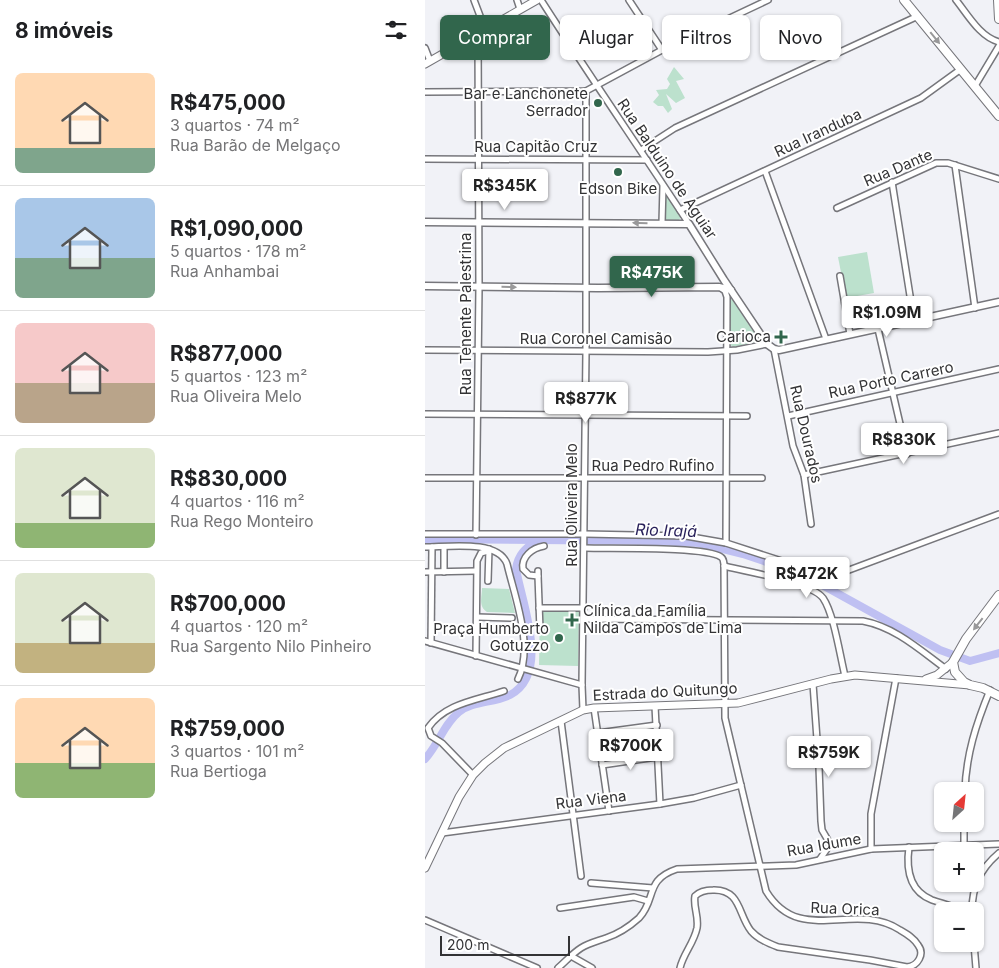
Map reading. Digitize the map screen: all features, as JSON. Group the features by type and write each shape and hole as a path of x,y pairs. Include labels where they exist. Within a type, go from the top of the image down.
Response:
{"main road":[{"path":"510,15 537,0"},
{"path":"904,0 999,116"},
{"path":"998,0 999,20"},
{"path":"427,63 440,56"},
{"path":"970,686 957,676 953,668 955,658 999,595"},
{"name":"Estrada do Quitungo","path":"919,680 933,678 955,658"},
{"name":"Estrada do Quitungo","path":"425,868 459,797 473,775 485,763 504,748 583,710 594,708 725,704 752,700 845,676 864,675 970,686 990,690 999,696"}],"street":[{"name":"Rua Tenente Palestrina","path":"474,0 477,15"},
{"path":"517,0 520,9"},
{"name":"Rua Balduino de Aguiar","path":"541,0 680,210 724,280 730,293 767,344 774,349"},
{"path":"425,92 479,93 586,90 597,86 662,50 629,0"},
{"path":"736,15 768,0"},
{"path":"956,0 985,35 999,44 975,86"},
{"path":"641,150 675,128 918,16"},
{"path":"425,48 427,63"},
{"name":"Rua Tenente Palestrina","path":"476,535 480,60"},
{"name":"Rua Iranduba","path":"680,210 921,98 961,70"},
{"name":"Rua Oliveira Melo","path":"583,710 586,90"},
{"name":"Rua Capitão Cruz","path":"425,159 647,160"},
{"name":"Rua Dante","path":"837,208 936,163 943,162 955,165 999,179"},
{"path":"955,165 975,308"},
{"path":"765,171 827,340"},
{"path":"892,182 914,321"},
{"path":"663,185 663,223"},
{"path":"425,222 689,224"},
{"path":"840,276 850,334"},
{"path":"720,287 724,280"},
{"path":"425,286 720,287 730,293 726,351 726,543"},
{"path":"774,349 784,350 999,302"},
{"path":"878,329 907,454"},
{"name":"Rua Coronel Camisão","path":"425,350 726,351 767,344"},
{"name":"Rua Dourados","path":"774,349 795,451 804,475 811,524"},
{"name":"Rua Porto Carrero","path":"788,416 999,369"},
{"path":"425,414 747,416"},
{"path":"804,475 999,433"},
{"name":"Rua Pedro Rufino","path":"425,478 762,478"},
{"path":"425,534 686,536 726,543 833,576 999,514"},
{"path":"539,630 538,574 526,574 523,569 523,563 530,552 544,546"},
{"name":"Rua Orica","path":"585,546 709,553 723,559 725,718 766,891 772,900 786,913 804,920 873,919 886,923 910,936 920,947 921,953 919,959 912,967 789,949 767,943 758,938 751,930 744,920 736,900 730,894 714,889 695,896 694,906 698,916 697,930 680,968"},
{"path":"425,547 489,550 503,556 507,564 524,643 524,669 518,679"},
{"path":"431,643 432,547"},
{"path":"444,547 444,572"},
{"path":"476,656 477,557 479,554 489,550"},
{"path":"487,581 489,550"},
{"path":"724,566 771,577 813,590 821,596 825,601 831,620 845,676"},
{"path":"425,572 476,571"},
{"path":"539,608 584,608"},
{"path":"477,617 512,618"},
{"path":"584,619 863,621 876,624 915,645 945,669"},
{"path":"425,641 582,685"},
{"path":"871,849 871,814 896,678"},
{"path":"813,684 821,821 822,830 829,842 829,846 819,859"},
{"path":"965,782 972,738 990,690"},
{"path":"473,775 442,743 431,736 428,728 431,723 460,704 504,691"},
{"path":"655,706 660,804"},
{"path":"594,708 609,810"},
{"path":"561,721 581,876"},
{"path":"598,733 657,725"},
{"path":"603,765 657,757"},
{"name":"Rua Viena","path":"442,833 660,804 694,798 741,785"},
{"name":"Rua Idume","path":"984,844 999,844"},
{"name":"Rua Idume","path":"571,956 583,947 618,933 636,920 647,908 653,888 663,875 677,869 796,864 871,849 934,846"},
{"path":"909,847 908,870 915,887 930,900 939,902"},
{"path":"972,902 973,891 977,881 988,862 999,853"},
{"path":"591,884 653,888"},
{"path":"560,908 580,907 634,898 648,901"},
{"path":"425,920 537,968"},
{"path":"975,952 976,968"},
{"path":"558,968 571,956 592,968"}],"green space":[{"path":"674,67 684,79 676,81 685,98 676,103 666,94 672,109 668,113 663,106 658,106 653,102 659,95 656,90 667,89 670,84 667,79"},
{"path":"664,193 681,217 679,220 665,220"},
{"path":"867,252 874,293 846,298 838,257"},
{"path":"729,299 732,299 760,341 733,347 728,343"},
{"path":"482,588 509,589 515,613 487,612 484,610 481,604"},
{"name":"Praça Humberto Gotuzzo","path":"540,609 579,610 578,666 539,665"}],"waterway":[{"name":"Rio Irajá","path":"425,539 699,543 743,554 796,572 940,650 970,661 999,653"},
{"path":"425,759 449,722 464,708 504,698 522,685 529,671 531,637 516,569 523,552 537,540"}],"place":[{"name":"Bar e Lanchonete Serrador","path":"598,103"},
{"name":"Edson Bike","path":"618,172"},
{"name":"Carioca","path":"781,337"},
{"name":"Clínica da Família Nilda Campos de Lima","path":"572,620"},
{"name":"Praça Humberto Gotuzzo","path":"559,638"}]}
